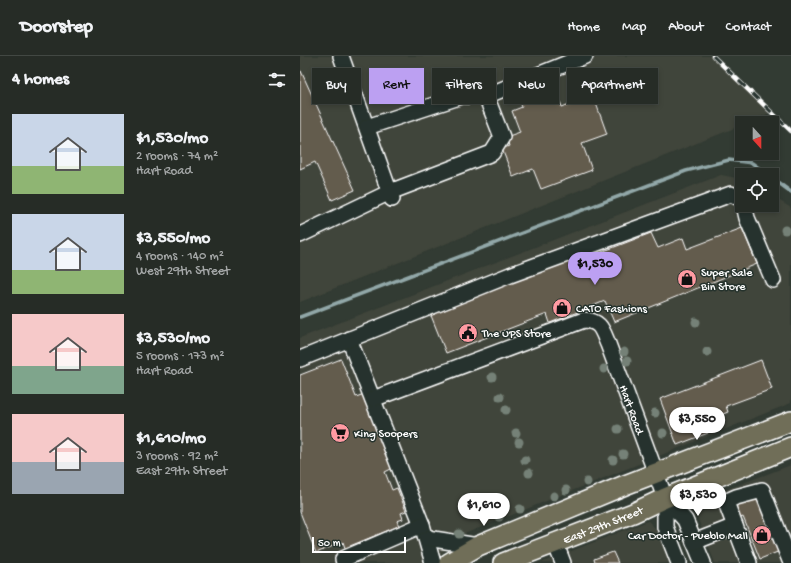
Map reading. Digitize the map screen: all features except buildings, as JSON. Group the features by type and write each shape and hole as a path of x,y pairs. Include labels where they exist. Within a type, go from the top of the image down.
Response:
{"main road":[{"path":"449,563 478,546 626,485 791,421"},
{"name":"East 29th Street","path":"503,563 633,513 665,498 791,447"}],"street":[{"path":"341,56 391,196"},
{"path":"496,92 585,56"},
{"path":"366,127 437,104"},
{"path":"300,235 492,153 502,136 489,104"},
{"path":"300,359 510,275 731,194 735,196"},
{"path":"746,212 773,280"},
{"name":"Hart Road","path":"373,399 584,320 593,320 600,327 608,344 665,498 665,527 679,563"},
{"path":"349,340 425,532 433,563"},
{"path":"749,563 727,505 727,501 762,490 791,563"},
{"name":"Hart Road","path":"665,498 685,520 703,563"},
{"path":"694,542 735,526"},
{"path":"344,563 343,559 425,532 478,546"},
{"path":"555,542 564,563"}],"shaded area":[{"path":"300,56 713,56 772,112 763,116 735,116 735,128 300,302"},
{"path":"721,175 735,178 735,212 779,212 779,200 791,208 791,403 464,534 431,563 300,563 300,338"},
{"path":"791,465 791,563 715,563 696,514 699,500"},
{"path":"648,521 658,531 671,563 541,563"}],"waterway":[{"path":"300,317 686,171 729,160 752,163 759,168"},
{"path":"779,183 791,192"}],"railway":[{"path":"713,56 791,131"}],"place":[{"name":"Super Sale Bin Store","path":"687,279"},
{"name":"CATO Fashions","path":"562,308"},
{"name":"The UPS Store","path":"468,333"},
{"name":"King Soopers","path":"340,433"},
{"name":"Car Doctor - Pueblo Mall","path":"762,535"}]}
